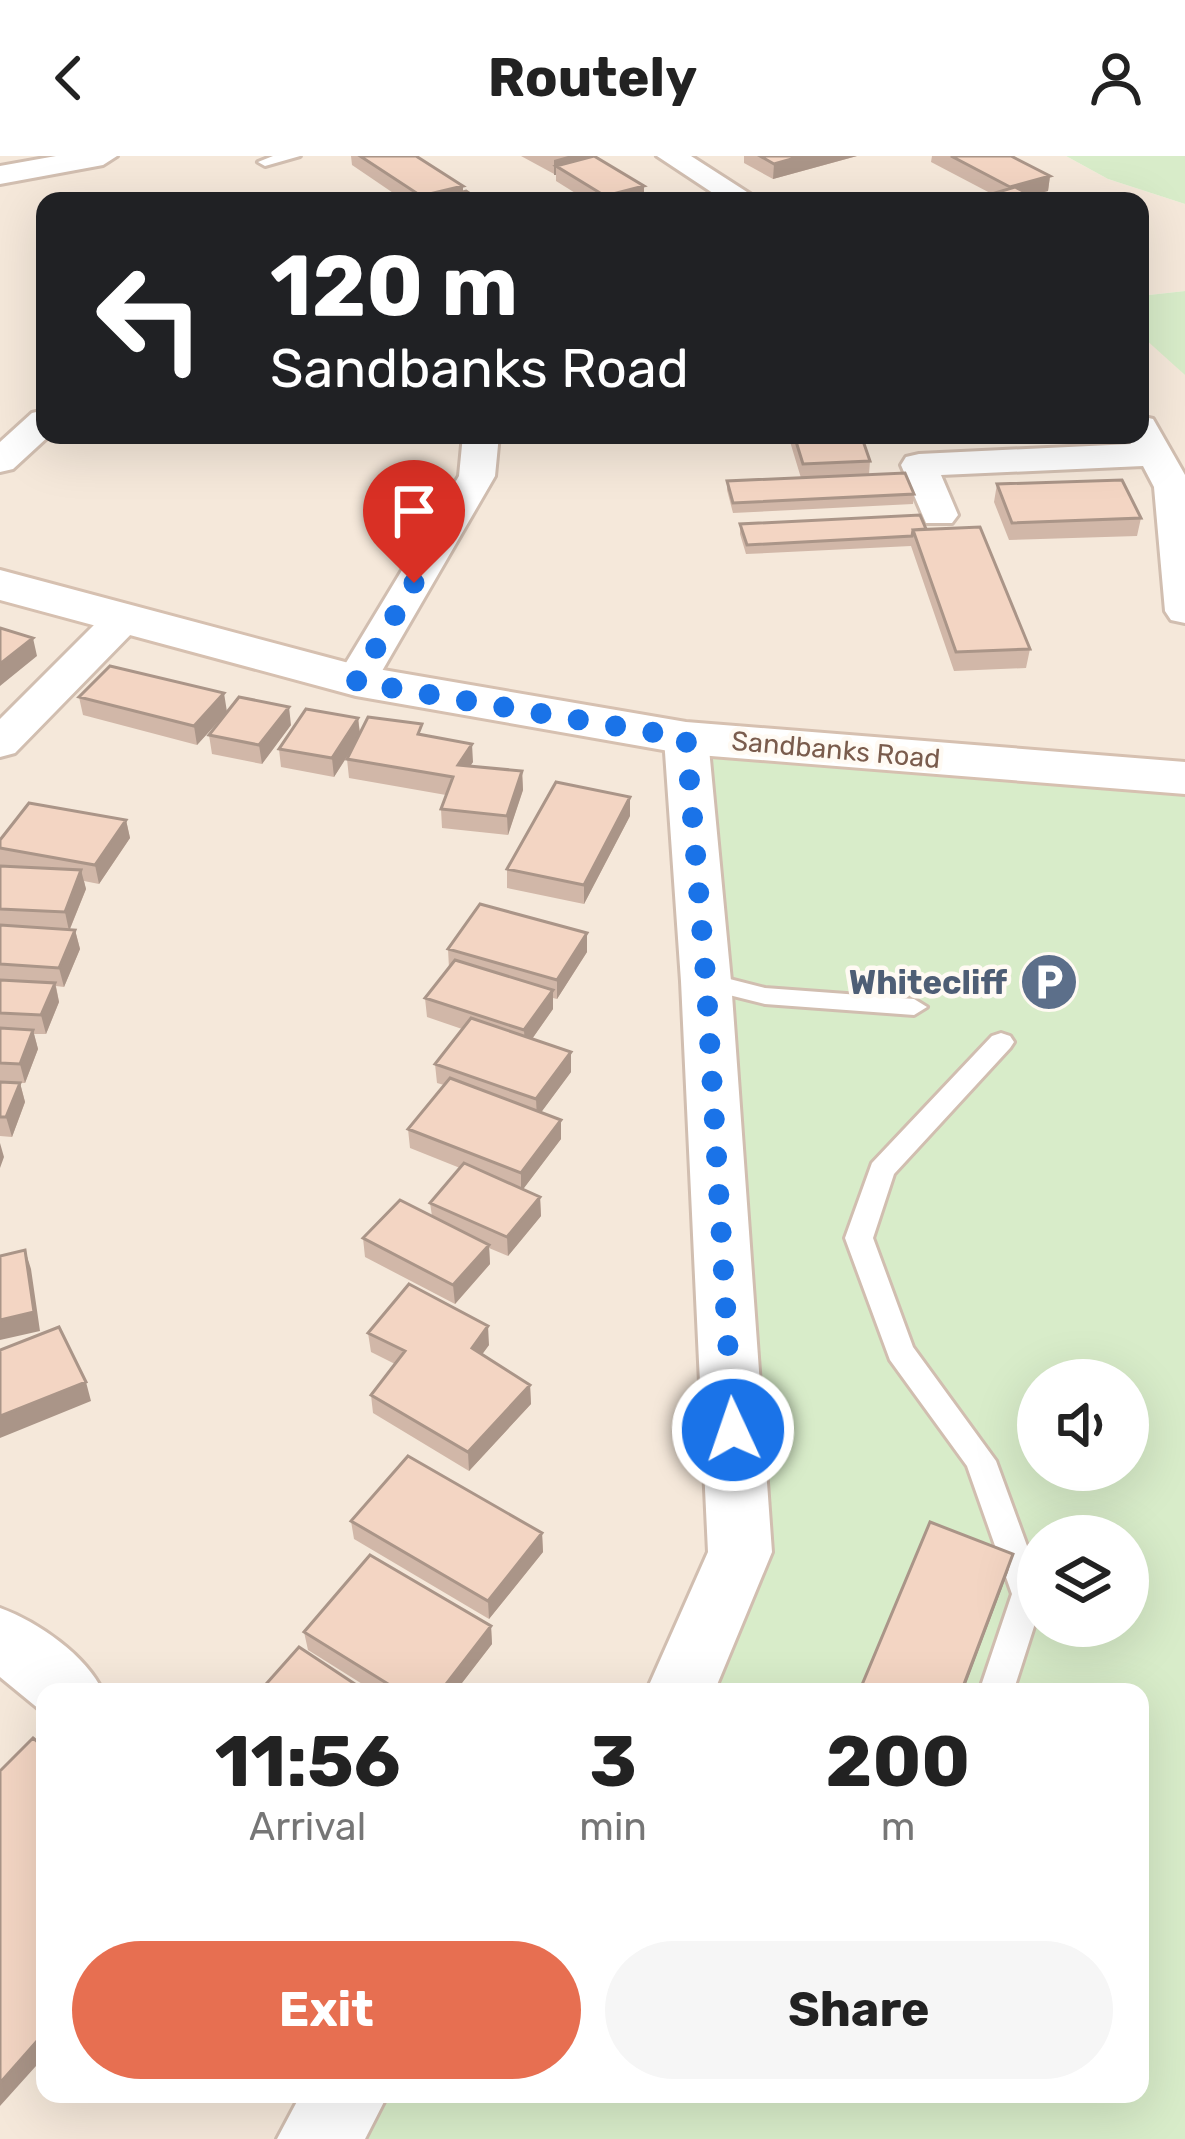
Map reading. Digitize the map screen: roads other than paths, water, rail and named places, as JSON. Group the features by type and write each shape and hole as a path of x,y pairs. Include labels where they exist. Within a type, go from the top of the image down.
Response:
{"main road":[{"name":"Sandbanks Road","path":"0,585 356,682 686,738 1185,778"}],"street":[{"path":"0,175 103,156"},
{"path":"671,156 723,192"},
{"path":"0,461 36,429"},
{"path":"1149,443 1179,493 1185,610"},
{"path":"356,682 477,476 480,444"},
{"path":"939,515 919,465 1119,444"},
{"path":"0,743 124,618"},
{"path":"684,1683 740,1552 706,981 686,738"},
{"path":"0,1637 58,1683"},
{"path":"316,2139 342,2103"}],"lane":[{"path":"265,162 293,156"},
{"path":"706,981 765,996 914,1007"},
{"path":"999,1683 1028,1594 981,1461 900,1352 859,1238 882,1170 1000,1042"}],"place":[{"name":"Whitecliff","path":"1049,982"}]}
